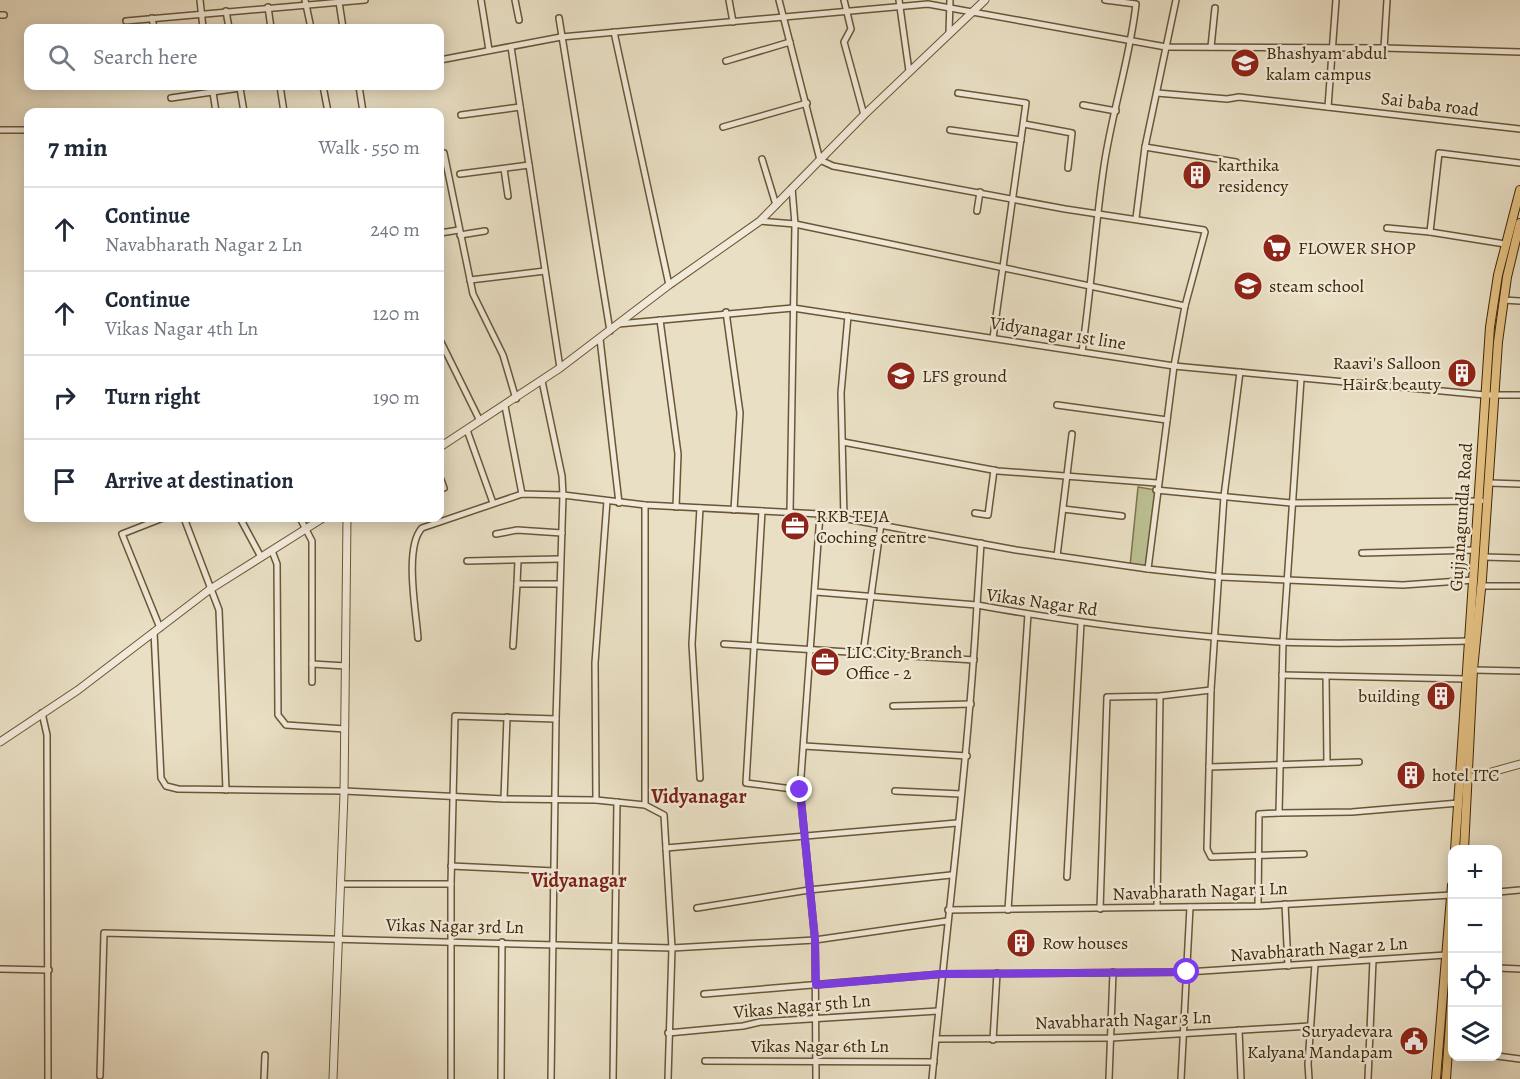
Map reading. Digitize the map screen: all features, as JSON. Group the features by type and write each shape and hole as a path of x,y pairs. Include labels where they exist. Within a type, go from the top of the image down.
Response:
{"main road":[{"name":"Gujjanagundla Road","path":"1464,845 1465,679 1468,641 1484,557 1490,483 1493,301 1505,244 1520,190"},
{"name":"Gujjanagundla Road","path":"1455,845 1459,803 1464,780 1473,670 1479,582 1476,550 1490,395 1503,300 1520,223"},
{"path":"1436,1079 1452,899"},
{"path":"1446,1079 1449,1061"}],"street":[{"path":"200,0 202,24"},
{"path":"126,21 268,8 305,2 365,0"},
{"path":"482,0 489,50"},
{"path":"516,0 519,20"},
{"path":"729,0 733,22"},
{"path":"779,0 820,160"},
{"path":"844,0 851,29 844,42 864,115"},
{"path":"949,36 950,0"},
{"path":"444,443 542,381 610,332 669,285 760,221 864,115 985,0"},
{"path":"1082,352 1092,286 1104,165 1132,41 1137,2 1106,0"},
{"path":"1136,218 1145,147 1176,0"},
{"path":"1328,107 1336,0"},
{"path":"1384,48 1387,0"},
{"path":"305,2 309,24"},
{"path":"339,2 342,24"},
{"path":"444,59 561,37 846,12 900,3 951,7 1166,47 1384,48 1520,52"},
{"path":"900,3 909,71"},
{"path":"268,8 270,24"},
{"path":"1211,47 1215,8"},
{"path":"226,11 228,24"},
{"path":"152,18 153,24"},
{"path":"559,18 610,332"},
{"path":"614,32 669,285"},
{"path":"726,61 790,42"},
{"path":"511,47 560,368"},
{"path":"171,98 204,90"},
{"path":"212,90 215,108"},
{"path":"240,90 243,108"},
{"path":"281,90 283,108"},
{"path":"324,90 327,108"},
{"path":"360,90 362,108"},
{"path":"958,93 1026,103 993,338"},
{"name":"Sai baba road","path":"1157,93 1227,99 1239,97 1520,129"},
{"path":"723,127 807,104"},
{"path":"1083,105 1116,111"},
{"path":"461,115 520,107"},
{"path":"1024,124 1072,133 1068,168"},
{"path":"0,130 24,130"},
{"path":"950,130 1022,140"},
{"path":"1145,147 1236,162"},
{"path":"444,153 473,294 503,355 516,399"},
{"path":"1430,232 1439,153 1520,163"},
{"path":"762,159 776,205"},
{"path":"820,160 833,166 1206,232 1185,306 1174,366 1148,569"},
{"path":"460,174 529,165"},
{"path":"504,169 508,196"},
{"path":"790,513 795,224 792,188"},
{"path":"977,212 980,192"},
{"path":"760,221 795,224 1185,306"},
{"path":"1387,228 1430,232 1505,244"},
{"path":"444,233 485,231"},
{"path":"470,280 545,271"},
{"path":"1503,300 1520,301"},
{"name":"Vidyanagar 1st line","path":"618,324 726,312 793,308 1174,366 1490,395 1520,395"},
{"path":"726,312 740,413 734,510"},
{"path":"844,518 841,393 848,316"},
{"path":"660,320 678,454 676,507"},
{"path":"600,339 619,503"},
{"path":"444,354 480,422"},
{"path":"1240,372 1224,496 1221,577 1211,690 1208,854 1211,857 1304,854"},
{"path":"1279,813 1278,764 1286,580 1301,379"},
{"path":"542,381 562,476 563,495 556,719 551,1079"},
{"path":"1057,405 1167,420"},
{"path":"505,406 522,494"},
{"path":"467,430 493,504"},
{"path":"1057,556 1072,434"},
{"path":"843,442 994,470 1067,476 1291,503 1481,501"},
{"path":"975,513 988,515 994,470"},
{"path":"1490,483 1520,484"},
{"path":"444,521 522,494 563,495 645,505 820,514 1057,556 1221,577 1403,585 1479,582 1520,586"},
{"path":"596,800 595,663 607,501"},
{"path":"645,505 645,805"},
{"path":"700,508 692,644 700,778"},
{"path":"1063,509 1122,516"},
{"path":"762,511 746,783 800,790"},
{"path":"816,1079 815,940 800,790 812,651 820,514"},
{"path":"153,522 122,534 157,630 161,778 166,786 178,789 344,791 504,799 596,800 645,805 664,815 672,948 668,1079"},
{"path":"185,522 209,590 219,610 226,790"},
{"path":"242,522 261,557"},
{"path":"302,522 312,541 312,682"},
{"path":"0,742 78,690 209,590 317,522"},
{"path":"333,1079 342,884 347,522"},
{"path":"418,638 413,544 416,534 422,528 440,522"},
{"path":"863,654 869,596 881,524"},
{"path":"496,534 517,530 562,533"},
{"path":"816,592 977,605 981,543"},
{"path":"1362,553 1476,550"},
{"path":"272,551 277,564 278,715 286,725 345,729"},
{"path":"1484,557 1520,558"},
{"path":"467,561 560,559"},
{"path":"513,646 518,560"},
{"path":"517,584 559,584"},
{"name":"Vikas Nagar Rd","path":"932,1079 946,921 967,756 977,605 1081,623 1283,642 1468,641"},
{"path":"1008,910 1028,614"},
{"path":"1066,877 1081,623"},
{"path":"724,644 974,660"},
{"path":"312,664 346,666"},
{"path":"1473,670 1520,671"},
{"path":"1282,675 1465,679"},
{"path":"1326,676 1327,763"},
{"path":"1100,909 1107,697 1160,696 1211,690"},
{"path":"1157,907 1160,696"},
{"path":"893,706 971,704"},
{"path":"42,713 47,735 48,1079"},
{"path":"451,1079 450,940 455,716 556,719"},
{"path":"504,799 507,717"},
{"path":"804,746 967,756"},
{"path":"1209,767 1359,762"},
{"path":"1464,780 1520,764"},
{"path":"895,791 962,794"},
{"path":"613,1079 617,802"},
{"path":"1258,906 1259,814 1352,812 1459,803"},
{"path":"666,848 957,823"},
{"path":"451,866 554,871"},
{"path":"697,908 809,890 951,875"},
{"path":"342,884 451,884"},
{"path":"1502,892 1520,890"},
{"name":"Navabharath Nagar 1 Ln","path":"948,910 1258,906 1448,895"},
{"path":"1285,904 1288,966"},
{"path":"1180,1079 1190,907"},
{"name":"Vikas Nagar 3rd Ln","path":"100,1076 104,933 450,940 672,948 815,940 946,921"},
{"path":"501,1079 502,942"},
{"name":"Navabharath Nagar 2 Ln","path":"704,994 942,974 1187,972 1446,955"},
{"path":"1368,1079 1373,960"},
{"path":"1309,1079 1315,964"},
{"path":"1502,968 1520,969"},
{"path":"0,969 49,970"},
{"path":"1109,1079 1113,972"},
{"path":"993,1040 996,973"},
{"name":"Vikas Nagar 5th Ln","path":"669,1033 816,1018 938,1011"},
{"name":"Navabharath Nagar 3 Ln","path":"936,1039 1111,1038 1310,1026"},
{"path":"1239,1030 1241,1079"},
{"path":"264,1079 265,1055"},
{"path":"1502,1057 1520,1059"},
{"name":"Vikas Nagar 6th Ln","path":"705,1061 934,1062"}],"green space":[{"path":"1138,487 1156,490 1148,569 1130,566"}],"place":[{"name":"Bhashyam abdul kalam campus","path":"1245,63"},
{"name":"karthika residency","path":"1197,175"},
{"name":"FLOWER SHOP","path":"1277,248"},
{"name":"steam school","path":"1248,286"},
{"name":"Raavi's Salloon Hair& beauty","path":"1462,373"},
{"name":"LFS ground","path":"901,376"},
{"name":"RKB TEJA Coching centre","path":"795,526"},
{"name":"LIC City Branch Office - 2","path":"825,662"},
{"name":"building","path":"1441,696"},
{"name":"hotel ITC","path":"1411,775"},
{"name":"Row houses","path":"1021,943"},
{"name":"Suryadevara Kalyana Mandapam","path":"1414,1041"}],"district":[{"name":"Vidyanagar","path":"699,796"},
{"name":"Vidyanagar","path":"579,880"}],"route":[{"path":"800,790 815,940 816,985 942,974 1187,972"}]}
